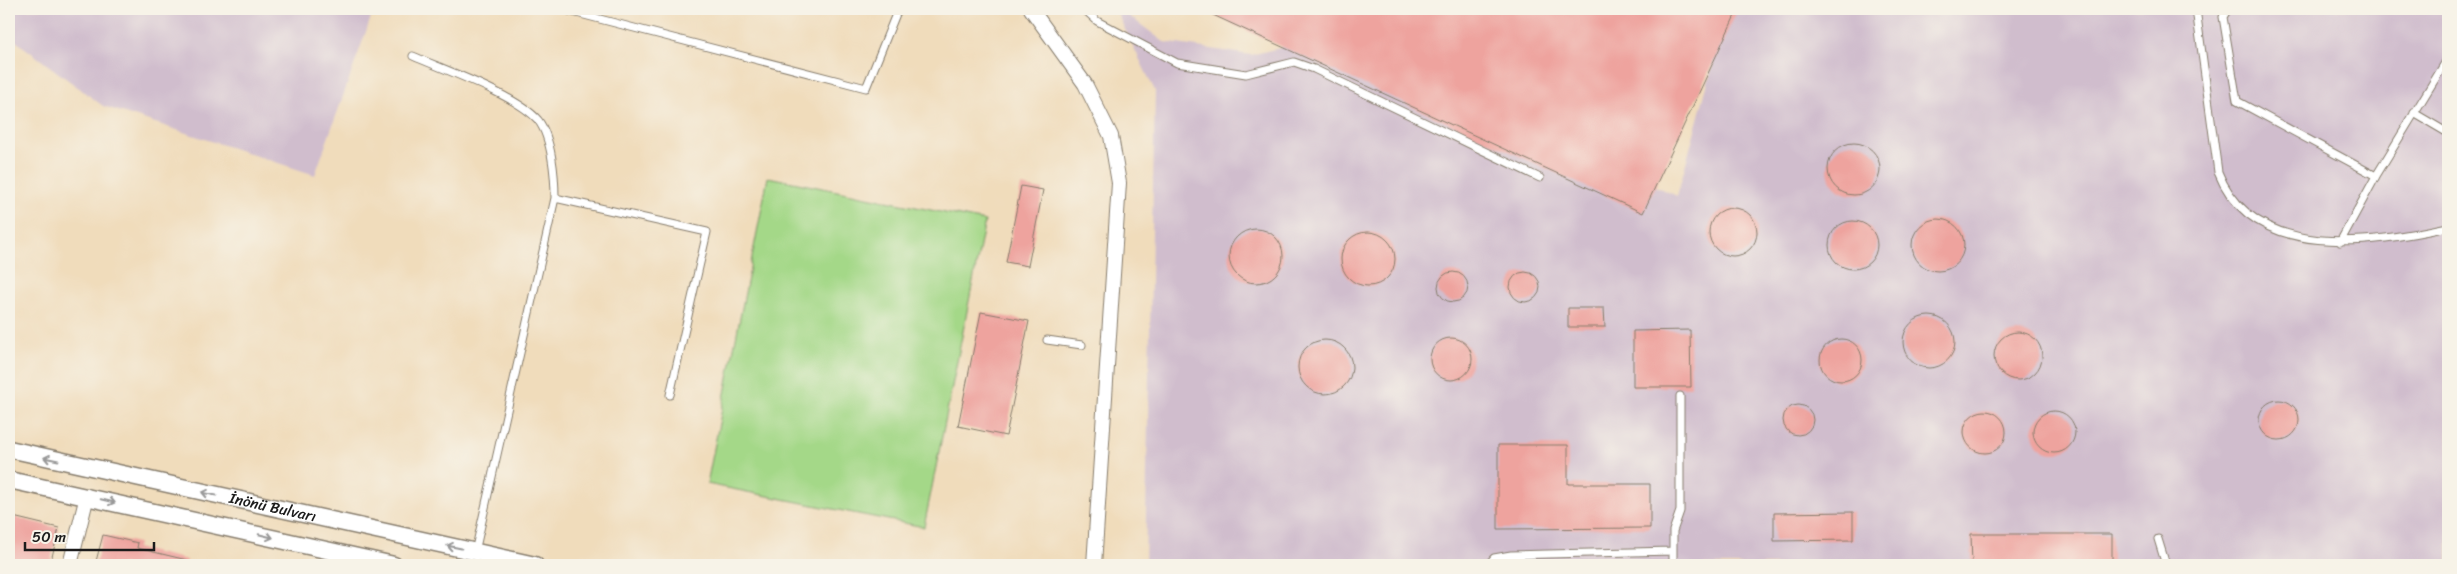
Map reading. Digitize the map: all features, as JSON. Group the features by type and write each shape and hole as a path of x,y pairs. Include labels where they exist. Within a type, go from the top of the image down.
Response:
{"street":[{"path":"1032,9 1084,84 1112,136 1119,183 1094,565"},
{"name":"İnönü Bulvarı","path":"9,450 535,565"},
{"name":"İnönü Bulvarı","path":"9,480 390,565"},
{"path":"70,565 87,496"}],"lane":[{"path":"561,9 866,88 898,9"},
{"path":"1084,9 1097,21 1177,63 1246,74 1294,62 1314,69 1540,178"},
{"path":"2196,9 2218,172 2226,189 2248,213 2276,230 2306,239 2340,242 2448,228"},
{"path":"2228,9 2223,18 2237,101 2376,176"},
{"path":"412,56 516,102 539,121 552,161 555,198 475,552"},
{"path":"2340,242 2376,176 2448,58"},
{"path":"2414,113 2448,132"},
{"path":"555,198 707,232 670,395"},
{"path":"1047,340 1082,345"},
{"path":"1673,565 1673,531 1680,511 1680,396"},
{"path":"2158,539 2166,565"},
{"path":"1488,565 1494,558 1511,554 1673,551"}],"shaded area":[{"path":"9,9 374,9 315,175 103,106 9,36"},
{"path":"1115,9 1120,9 1164,42 1251,55 1323,37 1677,196 1728,9 2448,9 2448,565 1145,565 1155,91"}],"green space":[{"path":"768,177 985,221 924,527 707,484"}],"building":[{"path":"1200,9 1738,9 1643,213"},
{"path":"1849,143 1859,143 1873,150 1880,164 1880,174 1873,188 1859,195 1849,195 1839,191 1832,184 1828,174 1828,164 1832,154 1839,147"},
{"path":"1021,186 1043,190 1028,266 1006,262"},
{"path":"1733,208 1742,210 1750,215 1755,223 1757,232 1755,241 1750,249 1742,254 1733,256 1724,254 1716,249 1711,241 1709,232 1711,223 1716,215 1724,210"},
{"path":"1933,219 1943,219 1957,226 1964,240 1964,250 1957,264 1943,271 1933,271 1923,267 1916,260 1912,250 1912,240 1916,230 1923,223"},
{"path":"1853,221 1862,223 1870,228 1875,236 1877,245 1875,254 1870,262 1862,267 1853,269 1844,267 1836,262 1831,254 1829,245 1831,236 1836,228 1844,223"},
{"path":"1256,229 1266,231 1275,237 1281,246 1283,256 1281,266 1275,275 1266,281 1256,283 1246,281 1237,275 1231,266 1229,256 1231,246 1237,237 1246,231"},
{"path":"1368,232 1378,234 1387,240 1393,249 1395,259 1393,269 1387,278 1378,284 1368,286 1358,284 1349,278 1343,269 1341,259 1343,249 1349,240 1358,234"},
{"path":"1453,272 1459,273 1467,281 1467,293 1459,301 1453,302 1447,301 1439,293 1438,287 1439,281 1447,273"},
{"path":"1525,272 1531,273 1539,281 1539,293 1531,301 1525,302 1519,301 1511,293 1510,287 1511,281 1519,273"},
{"path":"1568,308 1604,308 1605,327 1568,327"},
{"path":"981,312 1029,321 1006,436 958,426"},
{"path":"1924,316 1934,316 1948,323 1955,337 1955,347 1948,361 1934,368 1924,368 1914,364 1907,357 1903,347 1903,337 1907,327 1914,320"},
{"path":"1690,330 1691,387 1633,387 1633,331"},
{"path":"2018,332 2027,334 2035,339 2040,347 2042,356 2040,365 2035,373 2027,378 2018,380 2009,378 2001,373 1996,365 1994,356 1996,347 2001,339 2009,334"},
{"path":"1447,338 1455,338 1466,344 1472,359 1466,374 1455,380 1447,380 1436,374 1430,363 1430,355 1436,344"},
{"path":"1845,339 1853,342 1859,348 1862,360 1859,372 1853,378 1837,381 1829,378 1823,372 1820,356 1823,348 1829,342"},
{"path":"1325,340 1335,342 1344,348 1350,357 1352,367 1350,377 1344,386 1335,392 1325,394 1315,392 1306,386 1300,377 1298,367 1300,357 1306,348 1315,342"},
{"path":"2283,400 2290,403 2296,409 2299,420 2298,428 2290,437 2283,440 2275,440 2268,437 2260,428 2259,416 2262,409 2271,401"},
{"path":"1798,405 1809,409 1813,420 1809,431 1798,435 1787,431 1783,420 1787,409"},
{"path":"1989,411 1997,414 2003,420 2006,432 2003,444 1997,450 1981,453 1973,450 1967,444 1964,428 1967,420 1973,414"},
{"path":"2058,411 2066,414 2072,420 2075,432 2072,444 2066,450 2050,453 2042,450 2036,444 2033,428 2036,420 2042,414"},
{"path":"1498,445 1568,445 1568,484 1650,484 1650,528 1498,529"},
{"path":"1853,512 1853,540 1774,541 1774,513"},
{"path":"9,516 59,528 50,565 9,565"},
{"path":"1971,534 2112,534 2112,565 1972,565"},
{"path":"103,535 138,543 137,548 187,560 186,565 95,565"}]}
